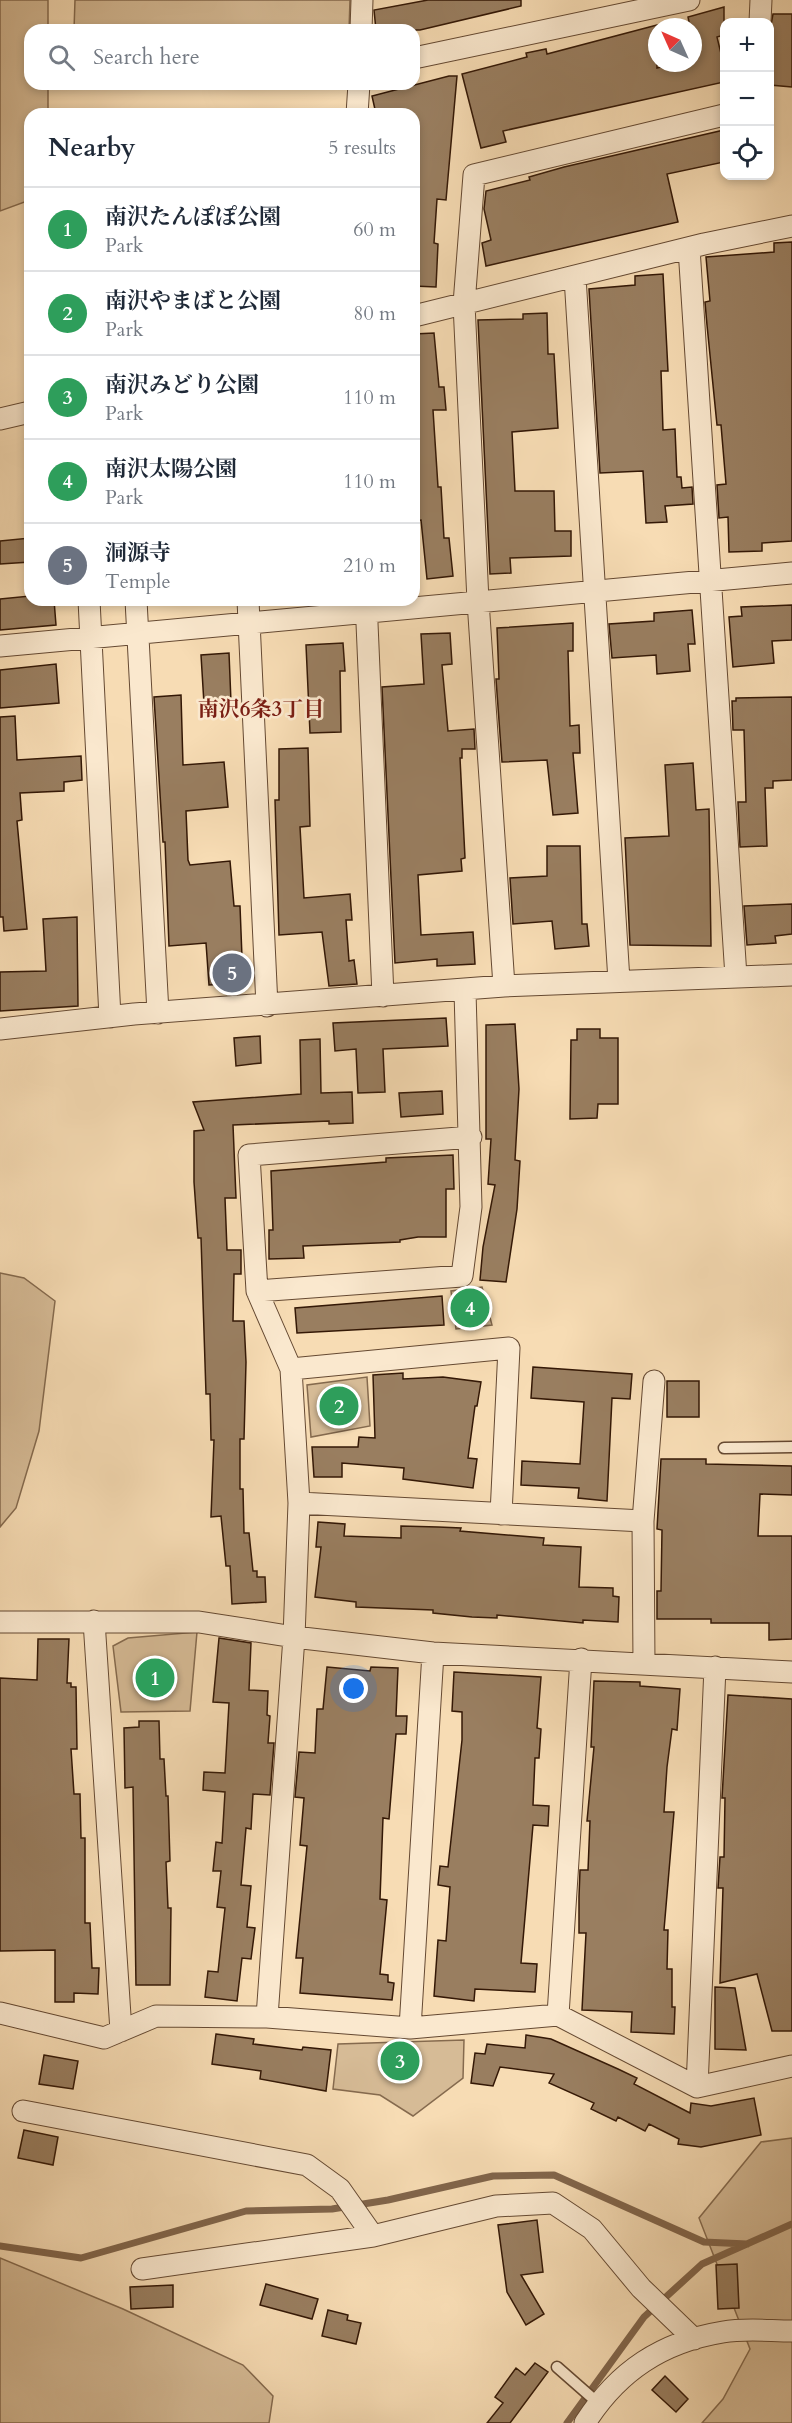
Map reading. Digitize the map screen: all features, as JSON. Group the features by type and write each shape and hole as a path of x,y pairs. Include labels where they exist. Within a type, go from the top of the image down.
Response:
{"street":[{"path":"361,24 362,0"},
{"path":"420,57 690,0"},
{"path":"760,18 761,0"},
{"path":"357,108 358,90"},
{"path":"504,986 478,601 464,304 474,175 720,116"},
{"path":"420,315 689,248 792,226"},
{"path":"689,248 736,977"},
{"path":"575,277 619,981"},
{"path":"0,419 24,413"},
{"path":"420,604 478,601 792,573"},
{"path":"90,606 110,1017"},
{"path":"136,606 158,1013"},
{"path":"248,606 267,1006"},
{"path":"0,646 249,621 366,606 383,996"},
{"path":"0,1029 110,1017 465,991 504,986 792,975"},
{"path":"257,1291 462,1276 471,1207 471,1137 465,991"},
{"path":"267,2017 294,1637 299,1503 291,1369 257,1291 249,1155 471,1137"},
{"path":"291,1369 509,1348 501,1514"},
{"path":"644,1663 643,1521 654,1381"},
{"path":"299,1503 643,1521"},
{"path":"0,1622 200,1622 294,1637 433,1653 581,1659 792,1672"},
{"path":"94,1622 121,2031"},
{"path":"410,2028 433,1653"},
{"path":"558,2015 581,1659"},
{"path":"697,2087 715,1667"},
{"path":"0,2013 104,2038 156,2016 267,2017 410,2028 558,2015 697,2087 792,2066"},
{"path":"23,2111 307,2165 340,2189 367,2229"},
{"path":"142,2269 496,2206 554,2203 592,2229 641,2288 694,2339"},
{"path":"585,2423 594,2400 633,2368 669,2346 724,2332 792,2331"}],"lane":[{"path":"724,1448 792,1447"},
{"path":"557,2367 594,2400"}],"shaded area":[{"path":"0,0 48,0 48,24 24,24 24,90 48,90 48,108 24,108 24,202 0,211"},
{"path":"75,0 350,0 349,24 74,24"},
{"path":"0,1273 24,1278 55,1301 39,1431 16,1508 0,1527"},
{"path":"482,1287 492,1325 456,1329 451,1291"},
{"path":"367,1377 370,1426 311,1437 307,1385"},
{"path":"197,1632 190,1711 121,1712 113,1646 128,1638"},
{"path":"464,2040 463,2078 413,2116 380,2095 333,2089 338,2044"},
{"path":"792,2138 792,2423 702,2423 723,2399 750,2349 699,2218 761,2142"},
{"path":"0,2258 123,2309 243,2365 273,2396 269,2423 0,2423"}],"building":[{"path":"428,0 521,0 521,6 420,30 420,24 375,24 374,10"},
{"path":"724,7 724,18 720,18 720,36 717,37 720,49 720,83 503,131 506,142 481,148 462,74 527,57 526,53 546,49 547,54 648,27 648,72 702,72 702,18 688,17"},
{"path":"773,14 792,14 792,87 774,85"},
{"path":"457,76 446,200 437,199 434,243 438,244 436,287 420,286 420,108 375,108 372,96 395,90 420,90 420,84"},
{"path":"720,131 720,163 667,174 678,222 486,266 482,243 491,240 484,209 486,191 530,180 529,177"},
{"path":"792,242 792,541 762,543 762,551 729,552 728,517 719,518 717,485 726,484 721,425 717,425 707,325 705,302 710,301 706,257 774,252 774,243"},
{"path":"663,274 668,371 661,371 663,430 675,429 677,477 681,477 682,488 692,487 693,504 665,506 667,522 646,523 643,471 600,473 589,289 635,285 635,276"},
{"path":"547,313 548,354 554,354 558,428 512,432 515,491 554,491 555,531 571,531 571,556 510,558 511,573 490,574 478,320 523,319 523,314"},
{"path":"434,333 439,387 444,387 446,410 433,410 444,538 449,538 453,576 427,579 420,520 420,334"},
{"path":"24,539 24,562 0,564 0,541"},
{"path":"24,597 24,606 54,606 56,625 0,630 0,599"},
{"path":"792,605 792,640 772,641 774,663 733,667 729,617 742,616 741,607"},
{"path":"692,610 695,644 688,644 690,671 657,674 656,655 612,658 609,624 654,621 654,613"},
{"path":"573,623 573,651 568,651 570,726 579,725 580,753 573,753 578,813 553,815 547,760 502,762 496,679 499,679 497,628"},
{"path":"450,633 452,664 442,665 448,731 474,729 475,749 462,749 462,758 460,758 465,858 461,859 462,871 418,875 421,935 473,932 475,964 437,966 437,959 395,963 382,687 424,684 421,634"},
{"path":"343,643 345,671 340,671 341,732 310,733 306,645"},
{"path":"229,653 231,702 204,704 201,655"},
{"path":"56,664 59,703 0,708 0,670"},
{"path":"181,695 183,765 224,762 228,807 186,811 188,860 190,865 230,861 234,906 240,906 243,983 209,985 206,943 169,946 165,842 163,842 154,697"},
{"path":"792,697 792,780 773,781 773,788 765,788 767,846 740,847 738,802 746,802 744,730 733,730 732,701 736,701 736,698"},
{"path":"15,716 17,760 81,756 82,780 64,782 64,791 20,793 22,820 17,821 27,929 4,931 3,917 0,917 0,717"},
{"path":"308,748 310,826 300,827 304,898 350,894 352,920 346,920 349,961 354,960 357,984 329,986 322,932 279,935 275,800 279,800 279,749"},
{"path":"693,763 696,810 709,809 711,946 630,945 625,838 669,836 665,765"},
{"path":"547,846 580,846 582,924 587,924 589,946 555,949 552,921 513,924 510,878 547,876"},
{"path":"792,904 792,934 775,936 776,943 747,945 744,906"},
{"path":"77,917 78,1006 0,1011 0,972 46,971 43,919"},
{"path":"446,1018 448,1046 383,1049 385,1092 358,1093 356,1049 335,1051 333,1023"},
{"path":"515,1024 519,1089 515,1160 520,1161 517,1209 506,1282 480,1280 483,1247 495,1185 488,1184 491,1139 486,1139 486,1025"},
{"path":"577,1029 600,1029 600,1038 618,1038 618,1104 598,1104 597,1118 570,1119 571,1040 577,1040"},
{"path":"260,1036 261,1063 236,1066 234,1038"},
{"path":"320,1039 321,1093 352,1092 353,1123 329,1124 329,1121 233,1125 236,1198 225,1198 227,1250 241,1250 241,1274 234,1274 233,1321 244,1321 246,1362 244,1439 240,1439 240,1489 243,1489 244,1533 249,1533 253,1571 257,1571 257,1577 265,1577 266,1602 232,1604 230,1566 226,1566 221,1516 211,1517 214,1440 211,1440 210,1394 206,1394 201,1238 198,1238 194,1182 194,1131 204,1130 193,1102 301,1094 300,1040"},
{"path":"442,1091 443,1114 401,1117 399,1093"},
{"path":"453,1155 454,1189 446,1189 446,1237 418,1237 400,1240 400,1242 303,1246 304,1258 269,1259 269,1230 273,1230 271,1171 386,1162 386,1158"},
{"path":"442,1296 444,1325 297,1333 295,1308"},
{"path":"533,1367 632,1374 630,1399 612,1398 607,1501 578,1498 579,1488 521,1485 522,1461 580,1464 584,1402 531,1398"},
{"path":"403,1373 403,1379 443,1377 481,1382 477,1406 475,1406 468,1458 477,1459 473,1488 403,1479 404,1468 342,1463 342,1477 314,1477 312,1447 358,1447 359,1437 375,1438 373,1375"},
{"path":"667,1381 699,1381 699,1417 667,1417"},
{"path":"661,1459 706,1459 706,1464 792,1466 792,1495 760,1494 758,1536 792,1536 792,1639 769,1640 769,1623 711,1623 711,1619 657,1619 657,1591 661,1591 662,1530 657,1529"},
{"path":"318,1522 345,1524 344,1536 401,1538 401,1526 461,1528 460,1531 544,1538 543,1545 581,1547 579,1587 613,1588 613,1596 619,1597 618,1622 583,1620 583,1623 497,1615 497,1618 472,1617 433,1613 433,1610 356,1607 356,1602 315,1597 321,1547 316,1547"},
{"path":"219,1638 251,1643 249,1690 268,1691 267,1715 270,1716 268,1743 274,1743 270,1795 253,1794 251,1829 246,1828 241,1885 251,1886 247,1927 255,1928 251,1959 242,1958 237,2001 205,1997 208,1971 218,1972 225,1908 217,1907 221,1871 213,1871 216,1842 222,1843 225,1792 203,1790 204,1772 225,1773 229,1703 213,1702"},
{"path":"38,1639 69,1639 67,1683 71,1683 71,1687 76,1687 77,1749 71,1749 74,1794 80,1794 81,1838 85,1838 85,1923 90,1923 92,1968 99,1968 98,1994 74,1993 74,2002 55,2002 55,1950 0,1951 0,1678 37,1680"},
{"path":"327,1667 370,1671 371,1667 398,1668 396,1716 407,1716 406,1734 396,1734 389,1819 383,1818 380,1899 387,1900 380,1974 388,1975 388,1982 394,1983 392,2000 300,1993 303,1958 296,1958 307,1846 300,1845 304,1798 295,1797 299,1752 315,1753 317,1709 323,1709"},
{"path":"454,1672 541,1677 537,1728 541,1729 539,1758 535,1758 533,1805 549,1806 548,1826 533,1825 521,1963 537,1964 535,1992 475,1989 474,2001 434,1996 438,1940 446,1941 450,1887 438,1885 440,1866 448,1867 462,1740 462,1712 452,1711"},
{"path":"594,1681 640,1682 640,1686 680,1689 677,1730 672,1729 667,1767 664,1812 674,1812 664,1930 668,1930 667,1969 672,1969 672,2007 675,2007 674,2034 631,2032 632,2012 582,2010 586,1933 579,1933 579,1897 580,1870 588,1870 590,1821 587,1821 594,1747 591,1747"},
{"path":"728,1695 792,1699 792,2031 772,2031 757,1974 720,1983 723,1888 718,1888 720,1857 724,1857 725,1798 722,1798"},
{"path":"139,1721 159,1721 160,1759 164,1759 166,1796 168,1796 170,1861 166,1862 168,1908 171,1908 170,1985 136,1985 133,1787 125,1788 124,1728 139,1727"},
{"path":"715,1987 735,1988 746,2050 715,2049"},
{"path":"216,2034 254,2039 253,2044 302,2050 303,2047 331,2050 326,2091 260,2079 261,2071 212,2064"},
{"path":"526,2035 551,2039 637,2078 634,2084 690,2113 691,2103 711,2106 754,2098 761,2135 701,2147 678,2144 679,2139 649,2124 645,2131 618,2117 616,2121 591,2109 594,2103 549,2083 554,2074 500,2067 493,2086 471,2083 475,2053 485,2054 487,2044 525,2048"},
{"path":"44,2055 78,2061 73,2089 39,2084"},
{"path":"24,2130 58,2137 53,2165 18,2158"},
{"path":"537,2220 543,2272 521,2275 544,2314 526,2325 507,2292 498,2225"},
{"path":"737,2264 739,2308 718,2309 716,2265"},
{"path":"266,2284 318,2299 312,2319 260,2305"},
{"path":"173,2285 173,2307 131,2309 130,2287"},
{"path":"328,2310 348,2315 347,2320 361,2323 356,2344 322,2336"},
{"path":"535,2363 548,2372 510,2423 487,2423 503,2403 495,2397 516,2368 525,2375"},
{"path":"665,2376 688,2399 676,2412 652,2390"}],"waterway":[{"path":"0,2246 81,2258 246,2211 332,2209 388,2200 493,2176 554,2175 704,2242 747,2244"},
{"path":"567,2423 644,2317 702,2264 792,2224"}],"place":[{"name":"洞源寺","path":"232,973"},
{"name":"南沢太陽公園","path":"470,1308"},
{"name":"南沢やまばと公園","path":"339,1406"},
{"name":"南沢たんぽぽ公園","path":"155,1678"},
{"name":"南沢みどり公園","path":"400,2061"}],"district":[{"name":"南沢6条3丁目","path":"261,709"}]}
